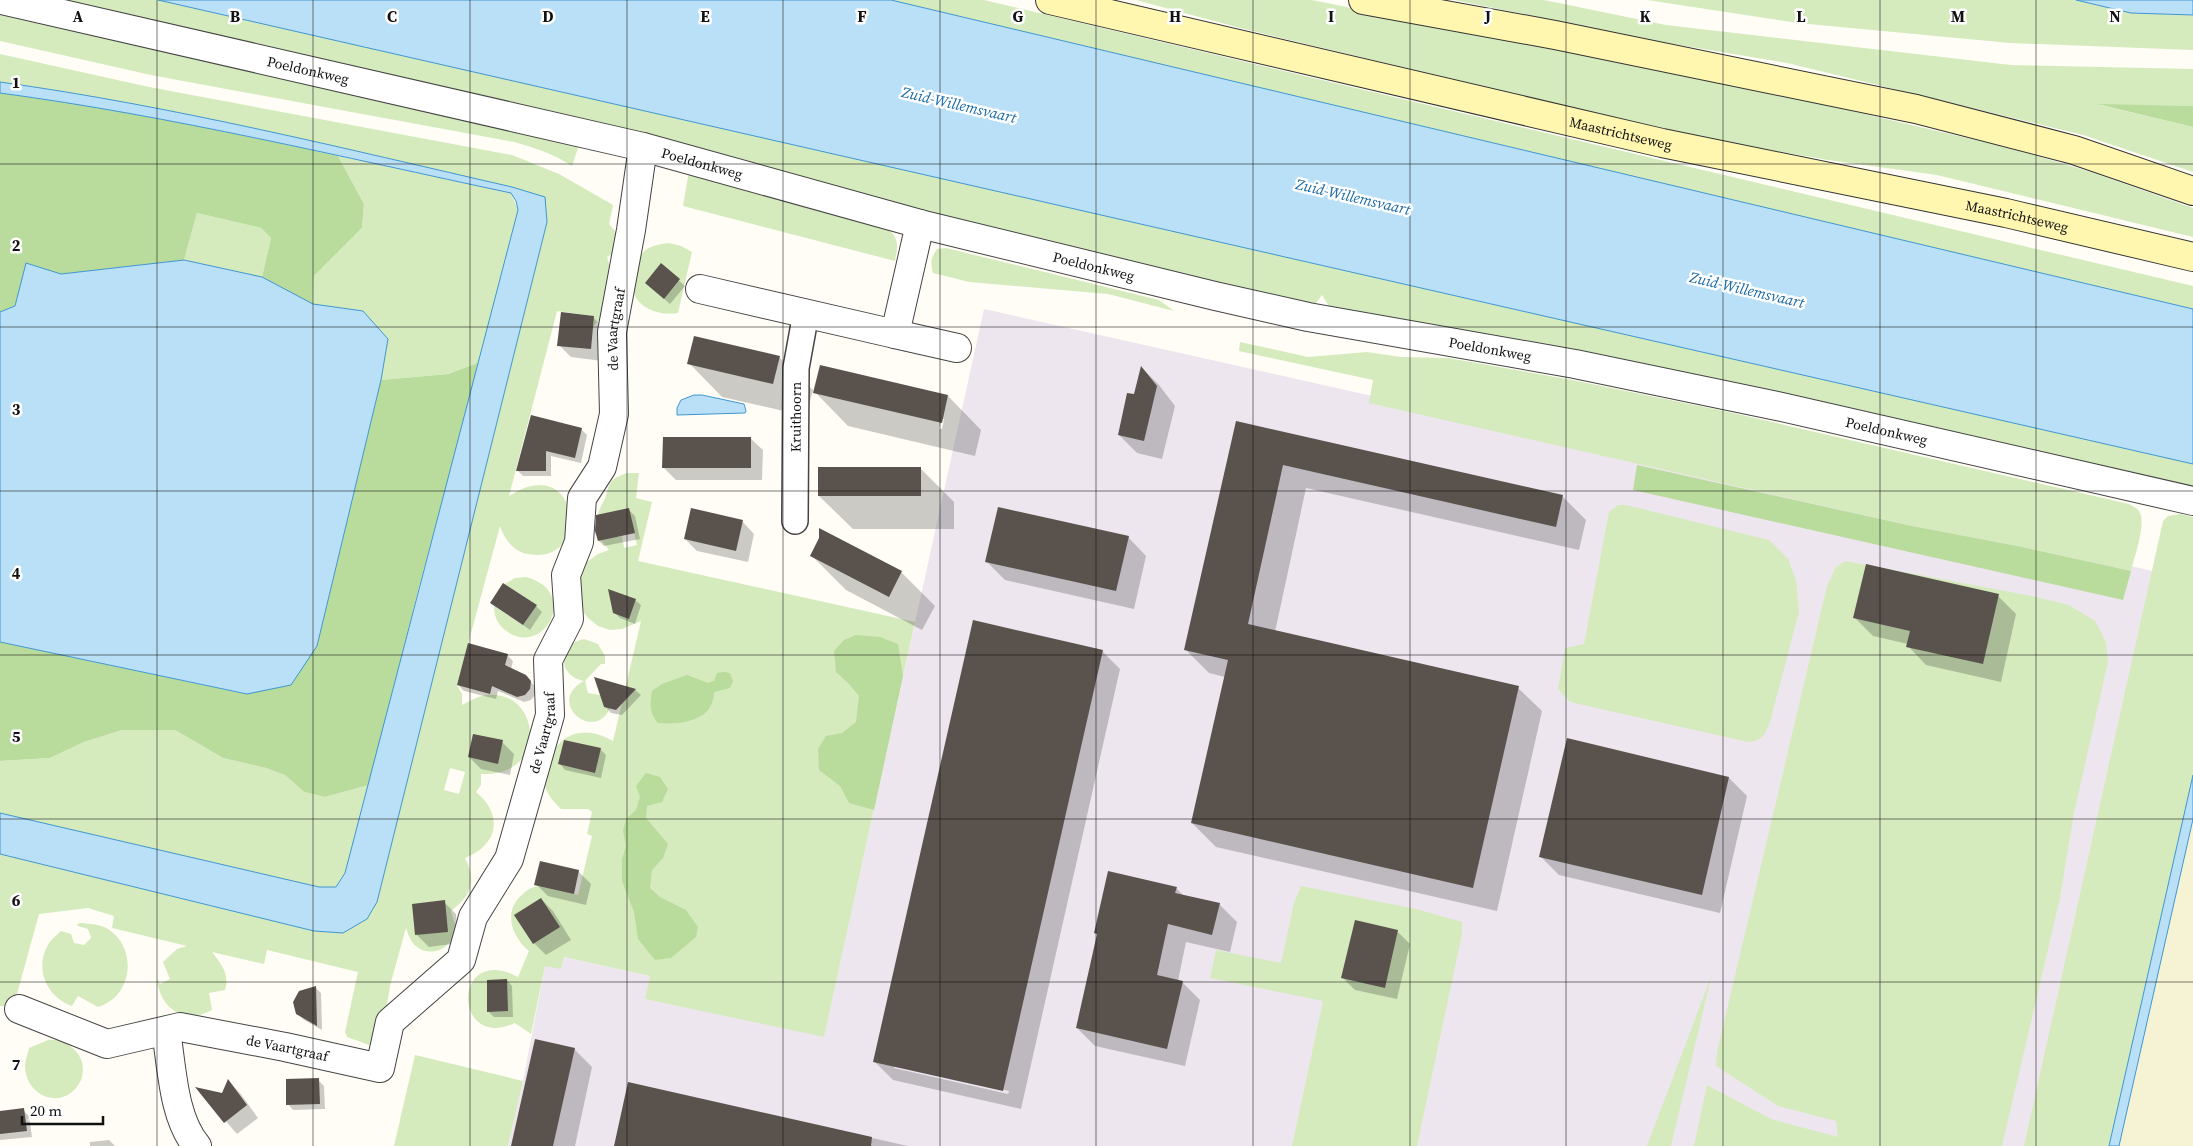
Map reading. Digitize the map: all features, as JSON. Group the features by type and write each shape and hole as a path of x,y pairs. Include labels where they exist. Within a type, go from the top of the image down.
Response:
{"main road":[{"name":"Maastrichtseweg","path":"1050,0 1662,143 2006,213 2193,256"},
{"path":"1363,0 1565,37 1916,109 2074,150 2193,191"}],"street":[{"name":"Poeldonkweg","path":"2,0 643,148 920,224 1308,317 1613,372 1777,406 2193,501"},
{"name":"de Vaartgraaf","path":"19,1009 107,1044 180,1027 286,1047 380,1068 390,1022 461,960 473,917 509,858 550,715 548,660 569,619 566,575 579,542 582,498 602,467 614,414 612,332 631,230 643,148"},
{"path":"895,334 920,224"},
{"path":"700,289 958,348"},
{"name":"Kruithoorn","path":"795,522 796,368 806,313"},
{"path":"166,1031 179,1113 187,1135 197,1146"}],"shaded area":[{"path":"984,309 2193,580 2193,787 2112,1146 508,1146 523,1081 545,966 564,957 650,976 646,999 824,1036"},
{"path":"2193,819 2193,1146 2119,1146 2178,886"}],"green space":[{"path":"55,0 158,0 2193,464 2193,491 1332,311 1322,295 1313,307 1168,270 911,213"},
{"path":"891,0 984,0 2193,286 2193,309"},
{"path":"1136,0 1312,0 1809,101 2010,148 2091,172 2193,208 2193,237 1937,175 1828,160 1698,138 1244,29"},
{"path":"1454,0 1544,0 1666,25 2011,65 2193,69 2193,106 2100,105 2193,127 2193,172 2083,135 1787,63 1661,42"},
{"path":"1647,0 2076,0 2131,13 2193,15 2193,50 2010,43 1798,23"},
{"path":"0,11 580,142 572,166 544,152 514,142 151,75 0,41"},
{"path":"0,54 149,87 512,155 559,174 613,205 609,224 618,235 613,254 607,257 611,269 602,317 592,328 593,316 557,311 509,496 533,486 551,487 563,497 570,512 569,529 562,544 549,553 528,554 518,551 510,544 500,526 457,685 462,694 462,705 487,695 505,697 518,705 527,718 530,733 528,749 519,762 504,771 481,774 481,785 476,792 491,810 494,820 493,829 485,845 465,858 469,866 471,881 463,900 451,911 455,925 453,936 446,946 429,952 415,945 406,928 391,982 381,1035 372,1046 347,1037 345,1032 358,972 267,950 264,964 212,952 225,974 225,990 209,993 212,1010 191,1016 182,1015 174,1011 162,997 157,978 160,984 170,979 163,962 177,949 187,946 112,928 114,916 88,908 39,914 17,994 5,1006 0,1006 0,854 314,931 367,919 377,902 547,222 545,198 512,187 193,115 0,82","holes":["450,768 465,772 459,794 444,790"]},
{"path":"0,93 170,121 338,156 364,204 362,228 314,276 313,304 262,277 271,238 261,228 197,213 184,260 61,274 27,263 15,306 0,312"},
{"path":"2097,104 2193,106 2193,127"},
{"path":"338,156 511,193 518,210 480,362 448,374 381,380 388,339 363,311 313,304 314,276 362,228 364,204"},
{"path":"689,171 890,231 897,241 895,261 683,206"},
{"path":"197,213 261,228 271,238 262,277 184,260"},
{"path":"669,243 681,246 692,252 678,313 671,314 648,309 642,305 633,292 632,282 642,253 660,244"},
{"path":"946,248 1159,300 1174,311 1108,294 969,282 933,273 931,263 933,255 937,249"},
{"path":"1240,342 1308,357 1367,352 1401,357 1448,358 1572,380 1724,411 2129,504 2138,510 2141,516 2141,531 2131,571 2017,546 1912,526 1369,403 1373,380 1239,351"},
{"path":"480,362 419,587 369,785 324,797 304,792 285,775 266,768 223,758 175,730 122,730 84,742 50,758 0,761 0,642 246,694 317,646 381,380 448,374"},
{"path":"1637,465 1912,526 2017,546 2131,571 2123,600 1633,490"},
{"path":"627,473 639,473 636,498 652,502 638,561 915,622 824,1037 645,999 650,976 564,957 561,969 545,966 531,1034 515,1023 494,1028 480,1023 471,1012 468,998 471,984 481,974 496,970 518,977 529,951 518,939 511,916 513,908 523,894 533,887 545,886 578,895 592,836 587,834 592,812 588,809 561,809 550,797 544,779 547,766 555,749 561,741 569,736 585,732 594,733 613,741 641,621 622,629 610,630 598,626 588,618 580,608 580,572 587,562 598,554 609,550 601,540 622,536 624,548 637,545 629,509 598,515 610,483"},
{"path":"1618,505 1626,505 1769,540 1788,559 1796,580 1799,612 1770,722 1765,734 1760,739 1748,742 1570,702 1558,689 1565,648 1584,644 1609,512"},
{"path":"2180,514 2193,517 2193,775 2109,1146 2024,1146 2163,521 2168,516"},
{"path":"1845,561 2032,596 2069,605 2095,621 2106,642 2108,662 2074,813 2060,898 2002,1146 1694,1146 1707,1085 1771,1119 1838,1137 1836,1121 1778,1106 1716,1066 1717,1052 1827,586 1836,567"},
{"path":"526,577 543,585 552,596 554,608 550,620 543,630 532,636 519,637 505,630 500,625 495,616 494,606 523,625 537,605 505,584 515,578"},
{"path":"856,635 880,637 898,644 903,676 874,810 849,803 840,786 819,770 818,749 826,736 842,733 856,722 859,696 836,672 834,651 844,640"},
{"path":"584,639 598,644 605,656 605,664 601,664 585,681 588,693 600,695 604,707 610,708 603,718 594,722 584,721 576,716 571,708 569,699 573,689 584,681 575,678 569,673 564,660 565,653 569,647 575,642"},
{"path":"717,673 730,673 733,681 730,688 714,692 713,702 702,715 686,722 676,723 658,723 655,719 651,708 652,691 662,684 687,675 708,683 714,681"},
{"path":"122,730 175,730 223,758 266,768 285,775 304,792 323,797 369,785 345,873 336,887 319,887 0,813 0,761 50,758 84,742"},
{"path":"646,773 660,777 668,789 662,802 647,806 646,818 668,844 663,858 652,870 650,888 660,897 686,910 698,927 696,937 671,958 655,960 638,939 634,912 622,881 622,859 626,846 623,831 626,819 636,810 640,797 636,786"},
{"path":"1301,886 1416,909 1462,922 1462,934 1417,1146 1292,1146 1323,1001 1210,978 1216,950 1281,963 1294,903"},
{"path":"77,924 98,925 108,929 118,937 127,959 127,971 119,993 110,1002 98,1007 78,996 72,1006 63,1002 50,989 45,981 43,972 44,954 48,945 61,931 71,934 74,943 84,945 91,938 88,929 78,926"},
{"path":"1712,974 1671,1146 1647,1146"},
{"path":"48,1040 62,1041 72,1047 80,1057 83,1070 81,1080 74,1090 66,1096 48,1097 39,1093 32,1087 27,1078 25,1062 29,1048"},
{"path":"415,1055 523,1081 508,1146 394,1146"}],"water":[{"name":"Zuid-Willemsvaart","path":"158,0 891,0 2193,309 2193,464"},
{"path":"2076,0 2193,0 2193,15 2131,13"},
{"path":"0,82 193,115 512,187 545,197 547,222 377,902 367,919 343,933 314,931 0,854 0,813 319,887 336,887 345,873 518,210 516,201 511,193 256,138 128,113 0,93"},
{"path":"184,260 262,277 313,304 363,311 388,339 381,380 317,646 291,685 247,694 0,642 0,312 15,306 26,263 61,274"},
{"path":"694,395 744,404 746,411 745,413 677,415 677,408 681,400"},
{"path":"2193,775 2193,819 2119,1146 2109,1146"}],"building":[{"path":"661,263 680,279 664,299 645,283"},
{"path":"561,312 594,316 591,349 557,346"},
{"path":"694,336 780,356 773,384 687,364"},
{"path":"820,365 948,395 942,423 813,393"},
{"path":"1141,366 1157,386 1144,441 1118,435 1127,393 1134,394"},
{"path":"531,415 582,428 575,458 546,451 546,471 516,471"},
{"path":"1236,421 1563,495 1556,527 1283,465 1248,624 1519,686 1473,888 1191,823 1228,660 1184,650"},
{"path":"663,437 751,437 751,468 662,468"},
{"path":"818,467 921,467 921,496 818,496"},
{"path":"998,507 1129,536 1116,591 985,562"},
{"path":"629,508 635,533 598,541 595,531 596,515"},
{"path":"691,508 743,520 736,551 684,539"},
{"path":"819,528 902,571 889,597 810,556 819,538"},
{"path":"1866,564 1999,594 1983,664 1906,647 1910,631 1853,618"},
{"path":"503,583 537,605 523,625 490,603"},
{"path":"608,589 636,599 629,619 613,613"},
{"path":"973,620 1103,650 1003,1091 873,1062"},
{"path":"468,643 508,654 505,665 526,675 531,681 530,689 525,695 517,697 492,686 490,694 457,685"},
{"path":"594,677 636,689 616,710 604,707"},
{"path":"473,734 503,740 498,764 468,757"},
{"path":"1567,738 1729,777 1702,895 1539,857"},
{"path":"564,740 601,748 595,773 558,764"},
{"path":"540,861 579,870 574,894 534,885"},
{"path":"1108,871 1177,887 1175,893 1220,903 1212,935 1168,924 1157,975 1183,981 1167,1049 1076,1028 1097,934 1094,933"},
{"path":"541,898 560,927 533,944 514,915"},
{"path":"445,900 448,932 415,935 412,904"},
{"path":"1355,920 1398,930 1385,988 1341,978"},
{"path":"507,979 508,1011 487,1012 487,980"},
{"path":"316,986 317,1026 296,1014 293,1002 299,991"},
{"path":"535,1039 575,1048 553,1146 511,1146"},
{"path":"319,1078 320,1104 286,1105 286,1079"},
{"path":"228,1079 247,1105 224,1123 195,1087 222,1093"},
{"path":"628,1082 872,1137 871,1146 614,1146"},
{"path":"24,1108 27,1131 0,1134 0,1111"}]}
